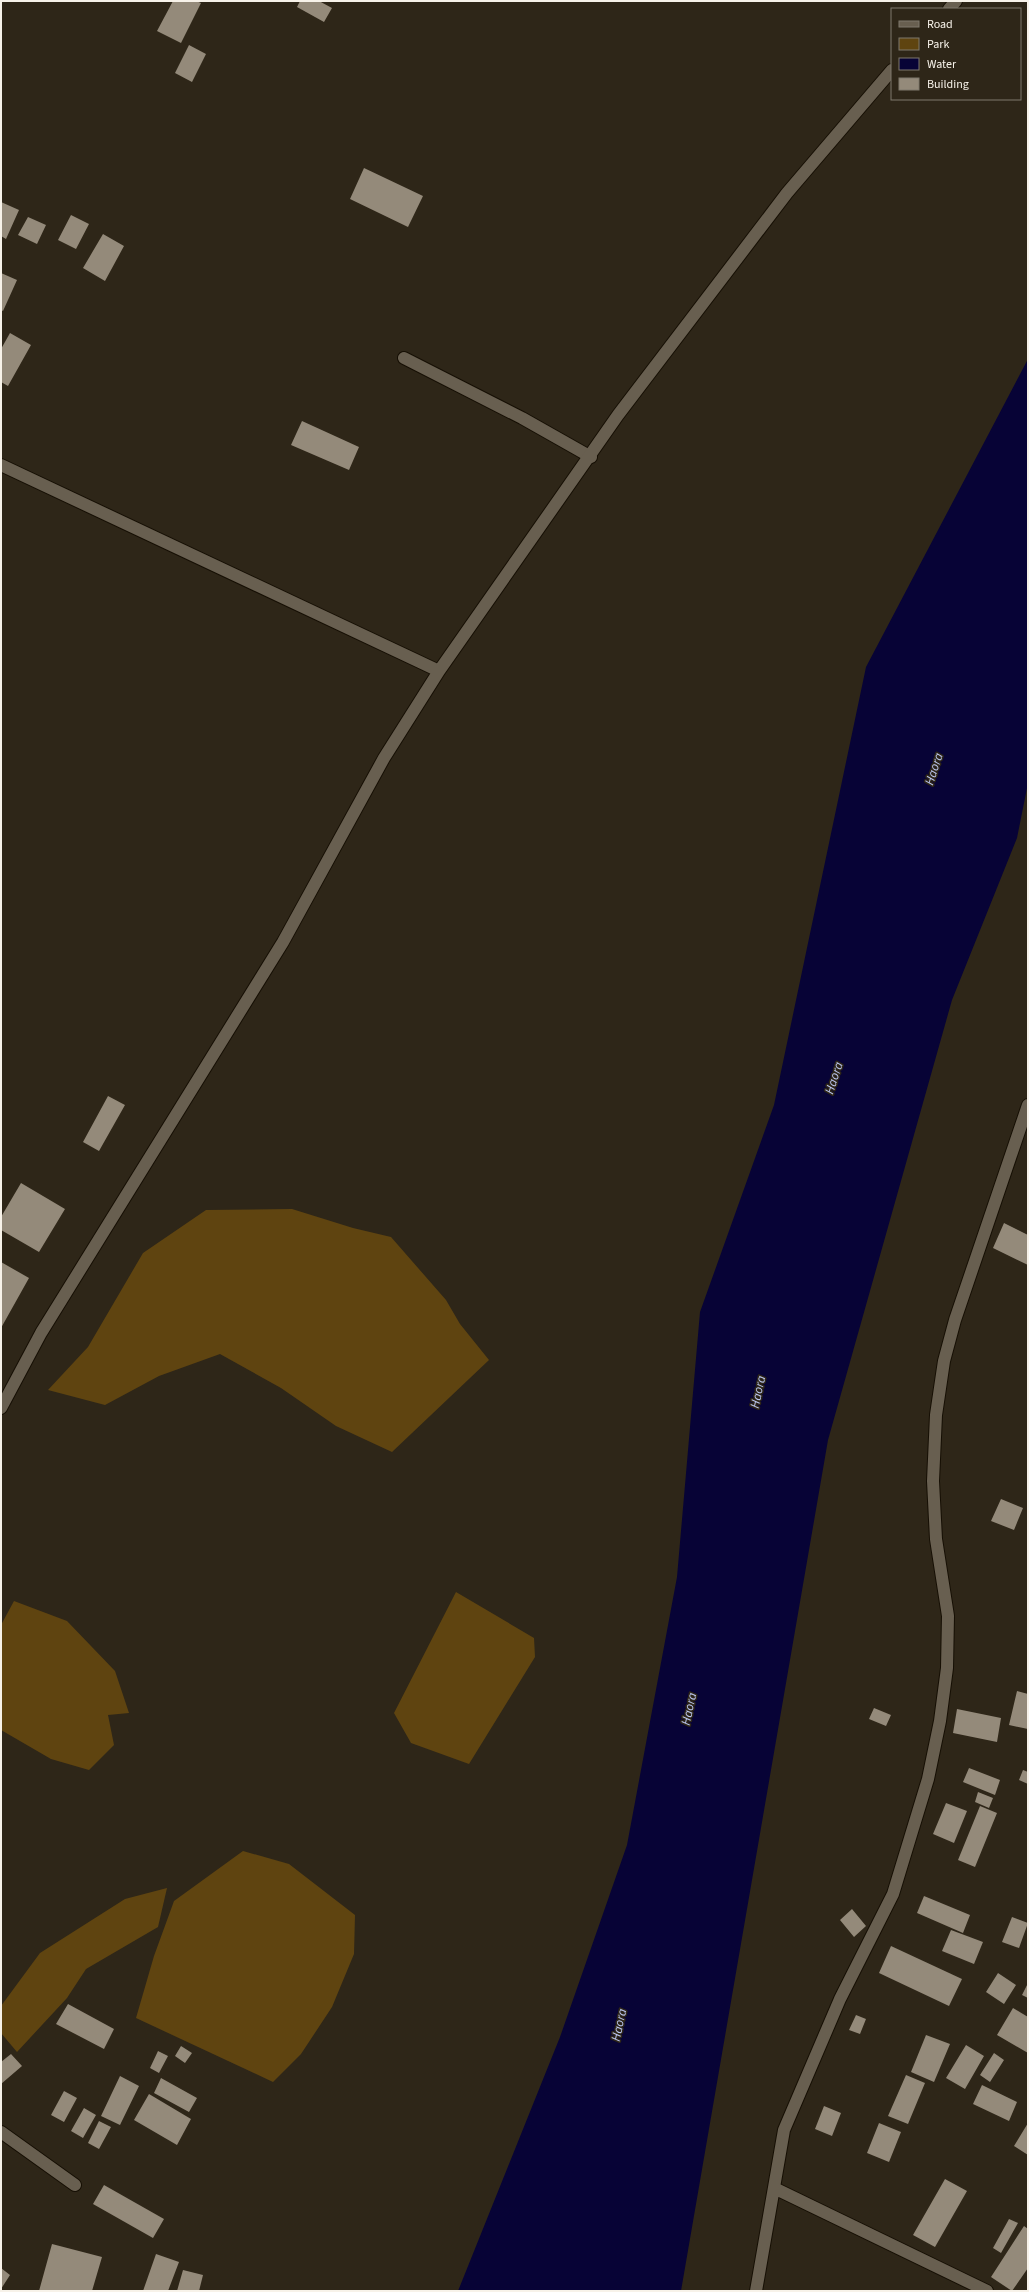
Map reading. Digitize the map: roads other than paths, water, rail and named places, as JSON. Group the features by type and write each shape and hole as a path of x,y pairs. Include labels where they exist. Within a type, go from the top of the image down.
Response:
{"street":[{"path":"1,1408 41,1333 283,942 384,758 439,671 591,456 618,415 787,193 891,71"},
{"path":"404,358 522,418 591,456"},
{"path":"1,465 439,671"},
{"path":"756,2291 784,2130 840,1999 894,1894 928,1780 940,1721 947,1653 948,1616 936,1539 933,1481 937,1407 944,1361 955,1320 1028,1105"},
{"path":"1,2132 75,2185"},
{"path":"774,2188 987,2291"}],"water":[{"name":"Haora","path":"1028,359 1028,783 1017,838 952,1000 828,1440 681,2291 458,2291 560,2037 627,1845 677,1577 700,1312 774,1105 866,667"}]}
